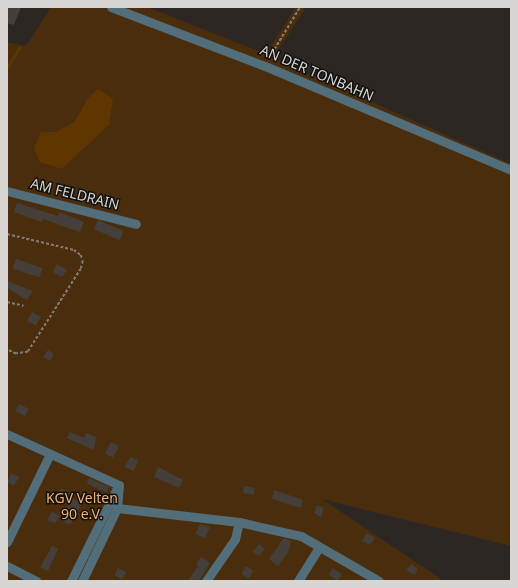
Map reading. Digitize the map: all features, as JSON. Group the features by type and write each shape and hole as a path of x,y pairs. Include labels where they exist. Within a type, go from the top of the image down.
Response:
{"street":[{"name":"AN DER TONBAHN","path":"111,7 265,66 511,170"},
{"name":"AM FELDRAIN","path":"7,191 136,224"},
{"path":"7,434 119,485"},
{"path":"7,542 50,454"},
{"path":"82,581 117,508 119,485"},
{"path":"72,581 119,485"},
{"path":"117,508 239,522 301,536 319,548 379,581"},
{"path":"206,581 235,539 239,522"},
{"path":"298,581 319,548"},
{"path":"7,566 36,581"}],"path":[{"path":"265,66 300,7"},
{"path":"7,234 74,250 81,255 83,261 81,269 28,352 16,354 7,350"},
{"path":"7,302 24,306"}],"green space":[{"name":"KGV Velten 90 e.V.","path":"51,7 147,7 266,54 296,7 306,7 273,58 511,164 511,546 322,499 444,581 7,581 7,42 26,46","holes":["88,98 109,125 62,169 41,132 55,132 74,122"]}],"shaded area":[{"path":"98,89 113,99 109,125 62,169 40,162 34,149 41,132 55,132 74,122 88,98"}],"building":[{"path":"7,7 21,7 14,25 7,23"},
{"path":"17,203 58,216 59,212 84,222 80,232 43,219 42,222 14,212"},
{"path":"98,220 124,231 120,240 94,229"},
{"path":"16,259 42,268 39,278 13,268"},
{"path":"57,264 67,270 62,277 53,272"},
{"path":"7,281 33,291 27,300 7,288"},
{"path":"32,312 41,317 36,326 27,321"},
{"path":"48,350 54,354 50,361 43,357"},
{"path":"19,404 29,409 25,416 15,411"},
{"path":"70,432 84,438 86,433 96,437 94,450 67,438"},
{"path":"111,442 119,446 113,458 105,454"},
{"path":"130,457 138,460 134,471 125,467"},
{"path":"158,467 183,480 179,488 154,477"},
{"path":"11,473 19,477 14,486 7,482"},
{"path":"89,478 109,487 107,492 87,483"},
{"path":"244,486 255,488 254,495 243,493"},
{"path":"61,488 68,492 63,501 56,497"},
{"path":"274,490 303,500 301,508 272,499"},
{"path":"72,498 82,503 70,525 62,521"},
{"path":"317,505 324,508 321,517 314,513"},
{"path":"52,512 60,516 55,523 47,520"},
{"path":"200,524 210,527 205,538 195,534"},
{"path":"367,533 375,538 370,545 362,541"},
{"path":"284,538 291,541 288,552 278,566 269,559"},
{"path":"259,544 265,549 259,556 253,552"},
{"path":"52,546 58,549 48,571 40,567"},
{"path":"201,557 210,563 199,581 188,581 198,566 196,564"},
{"path":"411,564 418,569 414,575 406,570"},
{"path":"246,566 254,571 249,578 241,574"},
{"path":"118,568 126,572 122,579 114,575"},
{"path":"333,568 342,574 338,581 329,575"}],"waterway":[{"path":"7,67 20,47"}]}
